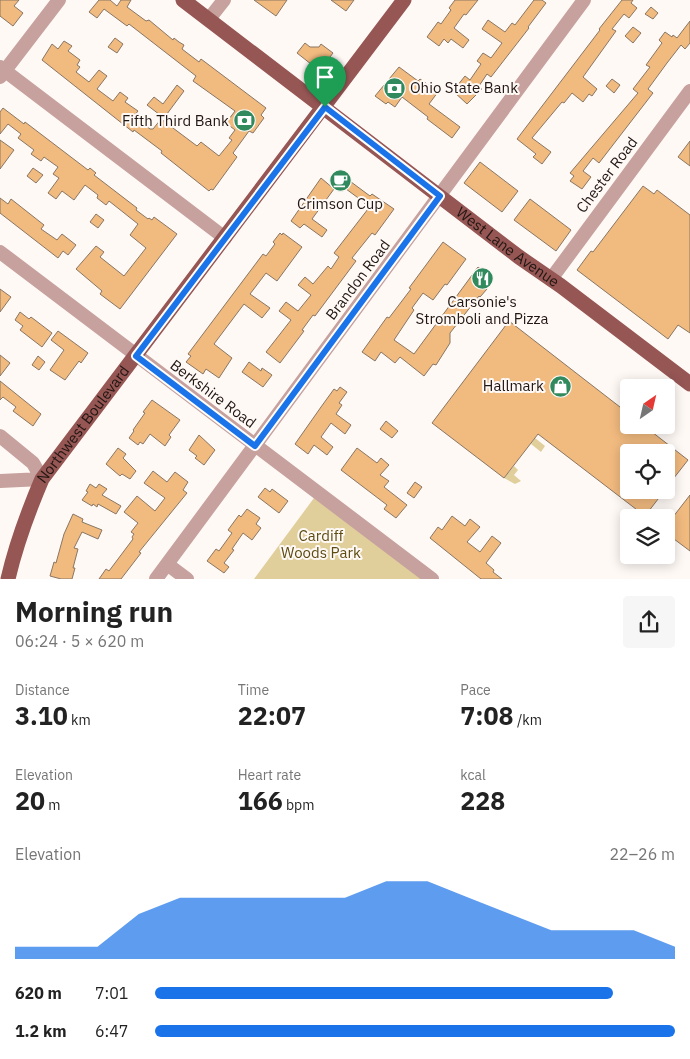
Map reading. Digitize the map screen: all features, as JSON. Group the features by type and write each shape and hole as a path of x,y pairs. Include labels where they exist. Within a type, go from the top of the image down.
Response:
{"main road":[{"name":"West Lane Avenue","path":"183,0 519,257 690,384"},
{"name":"Northwest Boulevard","path":"8,579 25,520 42,480 404,0"}],"street":[{"path":"59,0 2,71 225,238"},
{"path":"209,19 224,0"},
{"name":"Brandon Road","path":"156,579 584,0"},
{"name":"Chester Road","path":"551,279 690,91"},
{"name":"Berkshire Road","path":"0,252 432,579"},
{"path":"0,436 33,463 42,480 0,481"},
{"path":"168,564 187,579"}],"green space":[{"path":"535,438 545,446 541,452 531,444"},
{"path":"514,466 518,470 514,475 521,481 515,484 504,478"},
{"name":"Cardiff Woods Park","path":"314,498 423,579 254,579"}],"building":[{"path":"0,0 19,0 14,6 23,13 13,26 0,16"},
{"path":"99,0 110,0 117,6 121,0 131,0 127,7 146,21 149,20 173,40 174,38 184,45 182,49 199,62 201,59 266,108 261,115 264,118 253,133 249,131 233,153 237,157 213,190 209,191 161,153 162,151 134,130 133,132 42,60 52,44 58,49 64,41 72,46 68,51 80,60 77,65 80,67 76,72 89,82 99,70 107,76 97,89 113,101 120,92 128,98 125,102 138,111 134,116 150,129 153,129 161,119 197,146 201,142 219,156 232,140 229,138 235,130 226,123 235,111 193,81 196,76 129,24 127,26 104,9 97,18 89,12"},
{"path":"254,0 287,0 276,16"},
{"path":"331,0 354,0 346,11"},
{"path":"455,0 478,0 466,15 464,14 454,28 469,40 463,48 451,39 448,43 444,39 439,46 427,37 438,22 441,24 451,10 449,8"},
{"path":"534,0 542,0 546,3 491,77 487,74 479,86 482,89 467,104 453,91 465,76 470,80 481,64 477,61 483,53 491,58 502,43 482,29 488,20 505,32 512,23 515,25"},
{"path":"622,0 633,0 631,3 637,8 629,18 624,14 612,29 616,31 583,77 597,89 592,96 589,94 583,102 572,93 532,138 551,152 542,164 533,157 536,154 517,139"},
{"path":"651,7 658,13 653,19 645,14"},
{"path":"690,21 690,43 685,49 681,45 667,63 648,89 653,93 599,163 593,158 583,171 591,177 582,189 570,181 574,176 570,173 638,93 633,89 650,67 646,65 662,43 659,40 665,32 677,38"},
{"path":"633,27 641,33 633,43 625,36"},
{"path":"115,38 123,44 117,53 108,47"},
{"path":"305,43 310,47 319,47 321,44 333,53 323,66 316,68 297,53"},
{"path":"399,67 418,81 420,79 438,92 429,104 460,127 452,138 402,97 395,107 388,102 386,104 375,96"},
{"path":"612,79 620,85 614,93 606,86"},
{"path":"177,85 184,91 164,118 147,105 154,97 163,104"},
{"path":"3,108 24,124 25,122 88,170 90,168 96,173 94,175 137,208 136,210 148,219 152,220 154,217 177,234 120,309 100,294 102,291 76,269 96,246 104,252 100,257 124,276 146,248 130,235 138,224 109,201 106,205 97,198 98,195 85,185 74,200 62,191 56,199 48,193 59,178 53,174 58,167 44,157 41,161 31,154 34,150 18,138 21,134 8,124 0,134 0,112"},
{"path":"0,140 14,150 0,169"},
{"path":"690,141 690,166 678,157"},
{"path":"480,162 518,191 502,212 464,183"},
{"path":"33,168 43,175 36,183 27,176"},
{"path":"339,173 370,196 372,194 394,209 375,235 372,233 352,258 356,261 315,316 313,315 302,330 304,331 280,363 266,352 291,320 279,311 286,302 298,311 311,295 298,285 305,277 313,284 328,266 331,269 339,257 334,253 368,209 364,206 365,203 342,186 339,190 331,185"},
{"path":"321,178 334,189 312,219 327,230 322,237 304,224 300,228 291,221"},
{"path":"643,186 654,194 657,190 690,215 690,333 678,325 668,339 577,270"},
{"path":"0,198 8,204 11,199 44,225 41,229 57,240 62,234 76,245 68,255 63,251 58,258 0,213"},
{"path":"530,199 571,230 556,251 514,220"},
{"path":"96,214 104,220 98,228 90,222"},
{"path":"280,233 282,235 283,233 302,247 277,281 266,273 250,294 270,308 262,318 244,304 214,344 232,358 219,378 206,369 203,374 186,362 191,356 188,354 263,254 266,256"},
{"path":"443,242 466,259 447,285 445,284 433,300 423,293 394,340 414,354 478,267 491,277 484,287 487,289 479,296 450,333 450,343 436,365 433,364 424,376 400,357 395,363 381,352 375,361 362,352 387,317 389,318 411,289 409,288"},
{"path":"0,289 11,297 0,312"},
{"path":"20,312 29,319 31,317 52,333 42,347 20,330 23,326 15,320"},
{"path":"509,321 620,407 620,434 655,434 667,444 620,444 620,497 538,434 504,478 432,423"},
{"path":"58,331 88,353 81,363 79,361 65,380 50,370 64,350 51,340"},
{"path":"0,355 10,363 0,376"},
{"path":"38,356 45,362 39,370 32,365"},
{"path":"249,362 261,371 262,368 272,375 263,387 242,372"},
{"path":"0,381 41,414 33,426 13,411 16,407 3,397 0,400"},
{"path":"340,387 347,392 339,403 342,405 336,414 351,425 345,434 331,423 321,437 333,447 327,455 314,445 308,454 295,444 334,389 337,391"},
{"path":"152,400 180,420 169,435 171,437 165,446 150,434 143,444 140,442 138,445 129,438"},
{"path":"386,421 398,431 392,438 380,429"},
{"path":"199,435 215,450 204,465 189,450"},
{"path":"118,448 126,454 123,458 136,471 130,479 122,474 120,476 106,464"},
{"path":"357,448 377,463 381,458 389,465 380,475 389,481 384,487 407,505 396,518 384,509 387,505 341,470"},
{"path":"675,450 688,460 675,477"},
{"path":"153,471 167,482 175,472 188,482 183,490 187,493 139,552 141,553 121,579 99,579 106,569 109,571 133,539 134,534 131,532 138,523 124,512 137,496 155,511 165,498 144,483"},
{"path":"415,482 422,487 414,498 407,493"},
{"path":"90,484 96,488 99,484 107,489 102,495 121,506 116,514 98,504 97,507 93,504 92,506 82,500 88,492 86,491"},
{"path":"265,488 270,492 272,489 288,501 279,513 258,497"},
{"path":"690,495 690,551 675,540 675,514"},
{"path":"623,499 658,499 650,509 636,509"},
{"path":"247,509 260,518 256,524 261,528 252,540 243,533 224,563 229,567 224,573 207,561 216,549 219,551 232,533 228,530 239,515 241,517"},
{"path":"73,514 83,519 82,522 102,530 98,539 82,532 74,548 78,549 72,579 50,576 54,562 56,563 64,534"},
{"path":"452,516 465,526 470,519 480,527 467,542 480,552 492,536 501,543 486,563 502,579 481,579 430,538 438,527 442,530"}],"place":[{"name":"Ohio State Bank","path":"394,88"},
{"name":"Fifth Third Bank","path":"245,121"},
{"name":"Crimson Cup","path":"340,181"},
{"name":"Carsonie's Stromboli and Pizza","path":"482,279"},
{"name":"Hallmark","path":"560,386"}],"route":[{"path":"325,107 440,196 255,446 136,356 325,107"}]}
